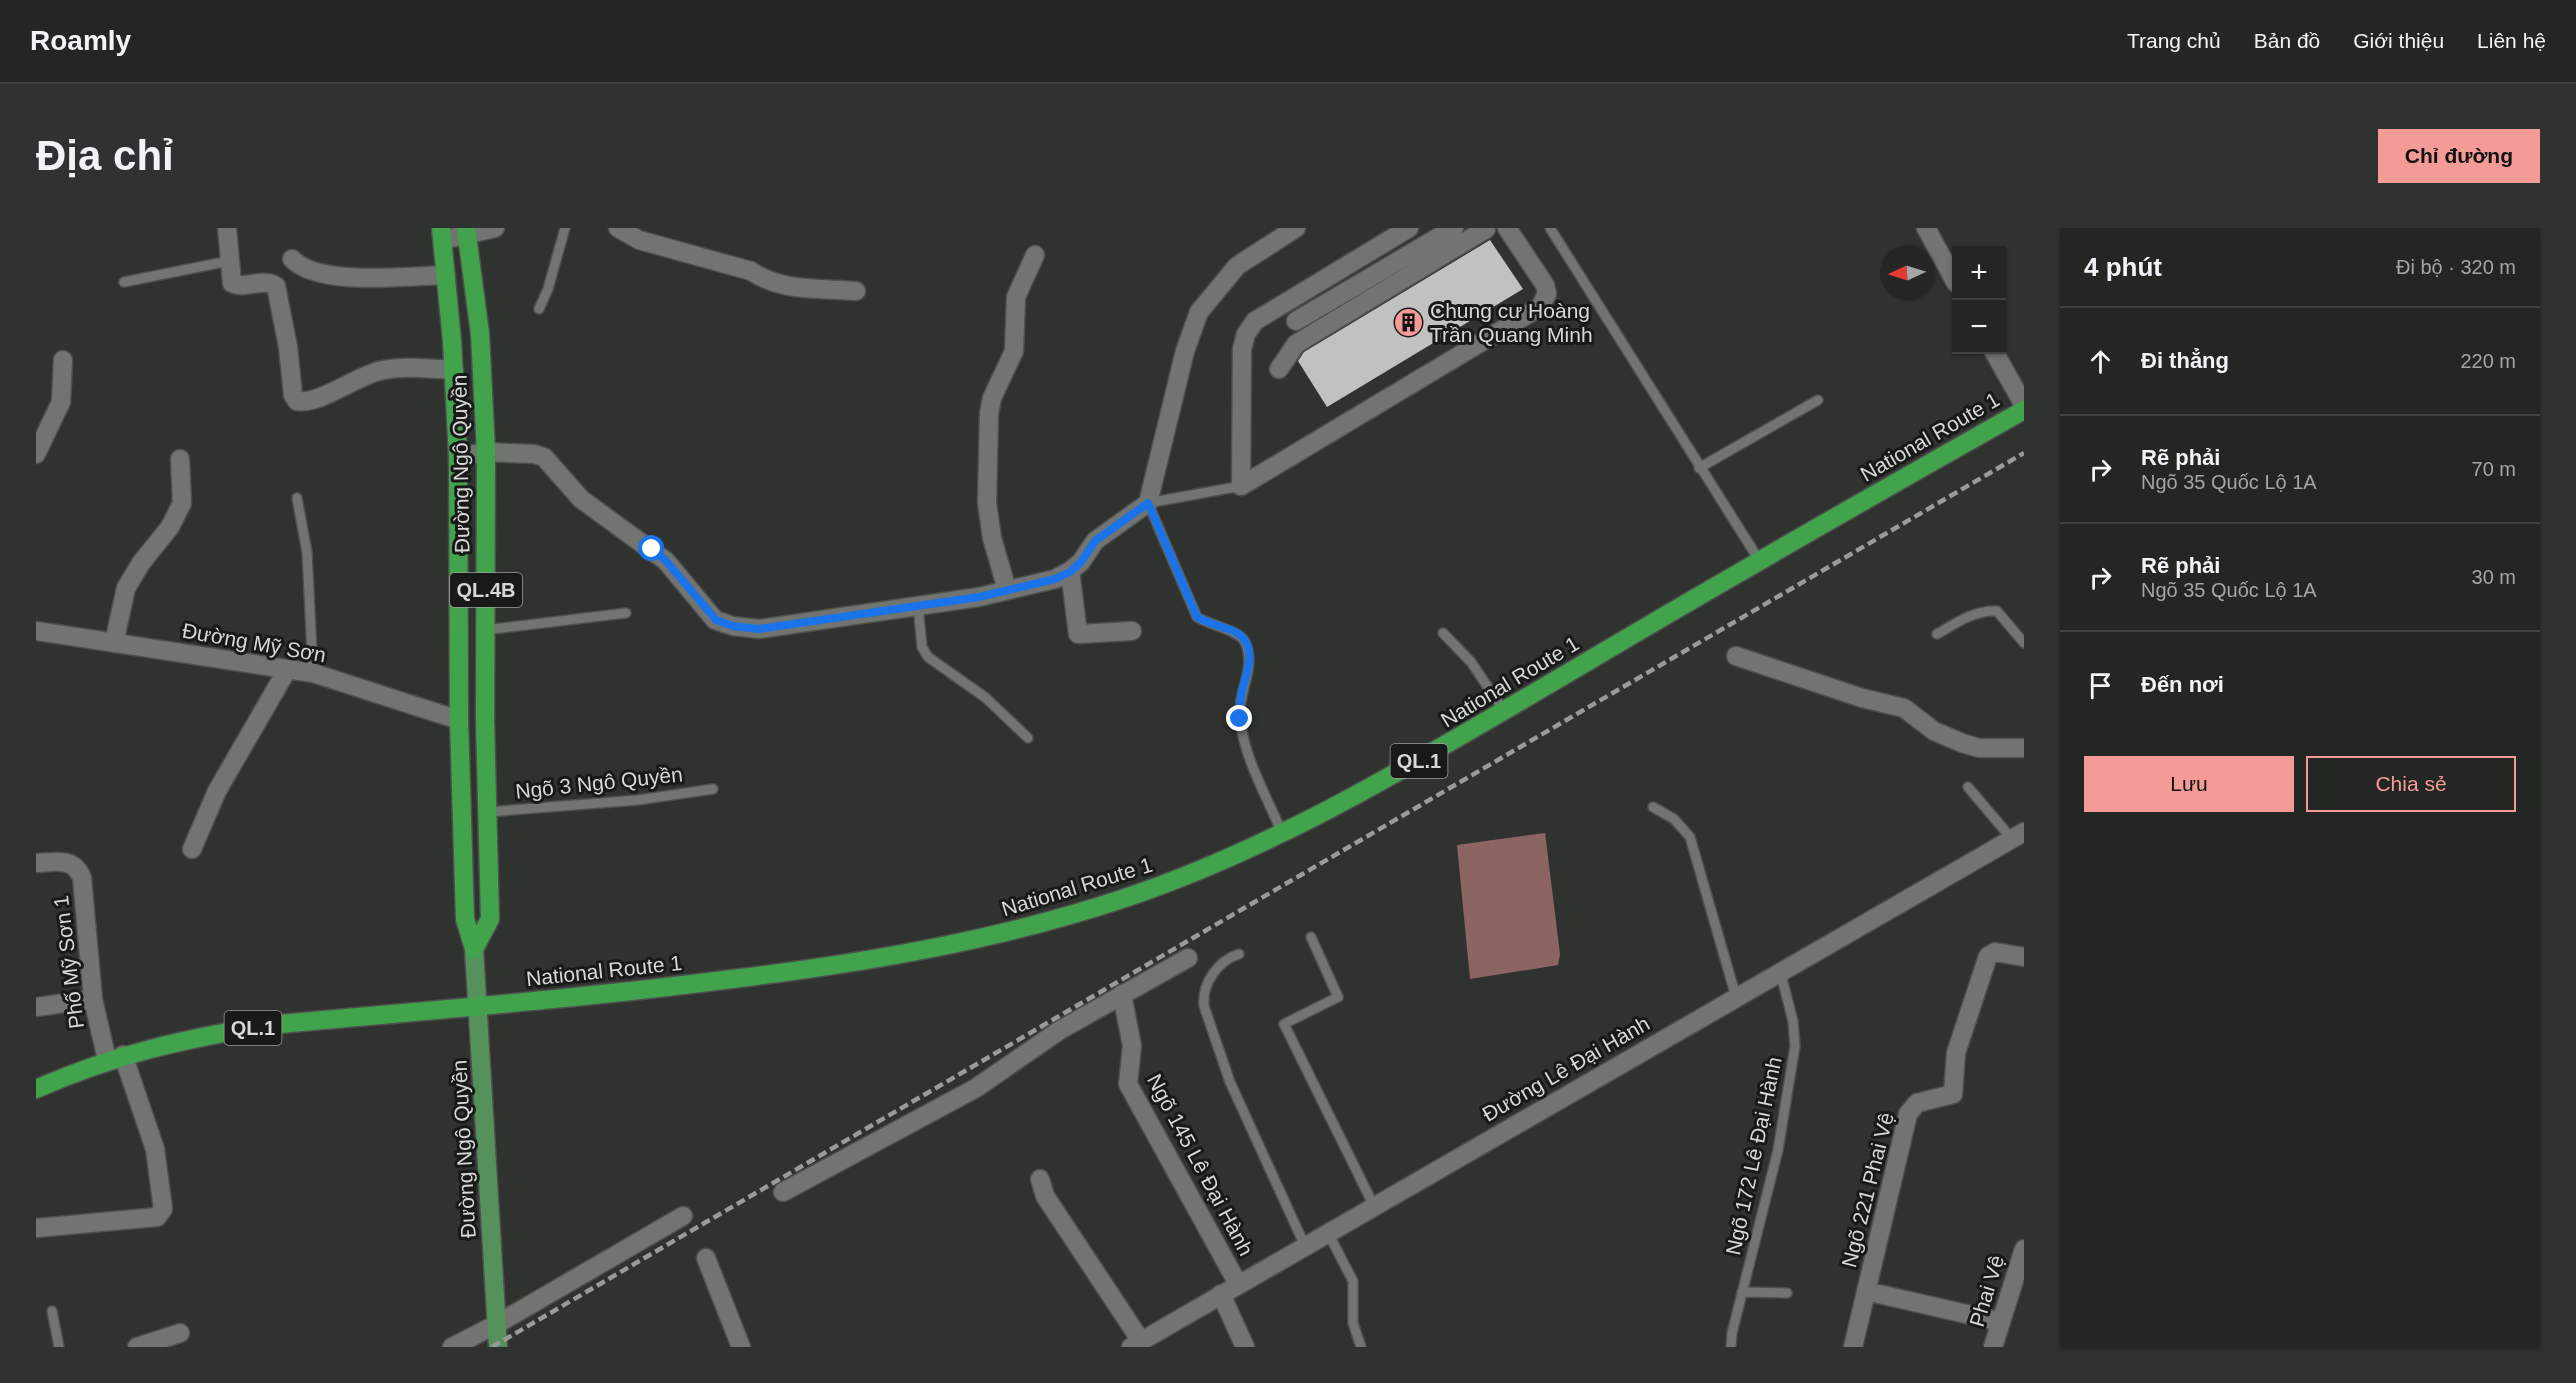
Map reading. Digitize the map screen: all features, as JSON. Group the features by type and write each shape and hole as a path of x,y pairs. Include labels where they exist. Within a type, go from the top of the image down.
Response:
{"highway":[{"name":"Đường Ngô Quyền","path":"467,231 480,334 486,452 485,720 490,919 474,949"},
{"name":"Đường Ngô Quyền","path":"442,234 454,370 458,457 459,720 465,919 474,949"},
{"name":"National Route 1","path":"36,1089 116,1058 166,1044 268,1025 638,991 932,950 1033,926 1124,898 1196,872 1282,832 1450,744 1759,560 2024,407"},
{"path":"459,720 485,720"}],"main road":[{"name":"Đường Ngô Quyền","path":"474,949 498,1347"}],"street":[{"path":"227,228 232,283 237,285 269,282 276,286 288,346 293,395 297,401 312,400 376,371 391,368 454,370"},
{"path":"442,234 495,228"},
{"path":"618,228 639,240 751,271 766,281 781,285 856,291"},
{"path":"458,457 486,452 534,454 544,458 581,499 666,561 716,620 733,626 759,629 918,606 1055,579 1070,572 1081,562 1095,541 1148,503 1185,351 1199,312 1237,266 1268,235 1296,228"},
{"path":"1240,486 1242,349 1246,334 1255,321 1411,228 1428,254"},
{"path":"1279,369 1291,348 1390,288 1454,228"},
{"path":"1240,486 1539,307 1547,294 1545,285 1507,228"},
{"path":"1926,228 1952,277"},
{"path":"1296,321 1380,271 1428,254 1486,229"},
{"path":"1369,252 1390,288"},
{"path":"1007,590 992,538 987,503 989,414 992,398 1014,351 1016,297 1035,255"},
{"path":"292,259 300,267 313,273 354,276 446,275"},
{"path":"1338,296 1348,313"},
{"path":"1286,302 1305,339"},
{"path":"1995,354 2024,407"},
{"path":"36,454 61,402 63,360"},
{"path":"114,643 126,588 141,563 170,527 182,503 180,459"},
{"path":"1070,572 1078,634 1082,636 1131,631"},
{"name":"Đường Mỹ Sơn","path":"36,632 313,673 459,720"},
{"path":"1736,656 1862,698 1904,708 1934,731 1962,743 1979,748 2024,748"},
{"path":"192,849 217,791 287,670"},
{"name":"Đường Lê Đại Hành","path":"1136,1344 2018,835"},
{"name":"Phố Mỹ Sơn 1","path":"36,862 70,862 78,868 82,879 93,999 155,1149 163,1209 157,1217 36,1228"},
{"name":"Ngõ 221 Phai Vệ","path":"1853,1347 1908,1114 1917,1103 1953,1094 1956,1053 1988,956 1995,952 2024,957"},
{"path":"783,1192 976,1088 1060,1030 1188,958"},
{"name":"Ngõ 145 Lê Đại Hành","path":"1122,994 1132,1046 1128,1084 1238,1284"},
{"path":"36,1007 93,999"},
{"path":"1040,1179 1045,1196 1136,1344"},
{"path":"452,1347 497,1324 682,1216"},
{"name":"Phai Vệ","path":"1993,1347 2024,1249"},
{"path":"706,1258 741,1347"},
{"name":"Ngõ 221 Phai Vệ","path":"1866,1291 2001,1322"},
{"path":"1221,1294 1245,1347"},
{"path":"137,1347 180,1333"}],"lane":[{"path":"539,309 548,289 565,228"},
{"path":"1550,228 1759,560"},
{"path":"124,282 229,261"},
{"path":"1699,468 1818,400"},
{"path":"1240,486 1148,503 1197,617 1207,624 1239,635 1245,642 1250,665 1241,695 1240,719 1250,756 1282,832"},
{"path":"297,498 307,552 313,673"},
{"path":"918,606 922,647 928,657 986,698 1028,738"},
{"path":"1937,634 1966,617 1986,610 1996,611 2024,643"},
{"path":"485,630 626,613"},
{"path":"1443,633 1471,662 1504,711"},
{"path":"1968,787 2018,835"},
{"name":"Ngõ 3 Ngô Quyền","path":"488,812 638,800 713,789"},
{"path":"1653,807 1674,819 1690,837 1736,997"},
{"path":"1311,937 1338,997 1284,1024 1374,1206"},
{"path":"1239,954 1228,958 1213,974 1203,994 1204,1006 1230,1082 1305,1246"},
{"name":"Ngõ 172 Lê Đại Hành","path":"1731,1347 1742,1292 1778,1150 1795,1046 1793,1021 1780,972"},
{"path":"1328,1233 1353,1281 1353,1323 1361,1347"},
{"path":"1742,1292 1786,1293"},
{"path":"52,1311 59,1347"}],"shaded area":[{"path":"1545,833 1560,954 1558,965 1470,979 1457,845"}],"building":[{"name":"Chung cư Hoàng Trần Quang Minh","path":"1490,240 1523,289 1327,407 1298,361 1304,352"}],"railway":[{"path":"492,1347 2024,453"}],"place":[{"name":"Chung cư Hoàng Trần Quang Minh","path":"1409,323"}],"route":[{"path":"652,549 666,561 716,620 733,626 759,629 979,597 1055,579 1070,572 1081,562 1095,541 1131,519 1148,503 1197,617 1207,624 1239,635 1245,642 1250,665 1241,695 1240,719"}]}
